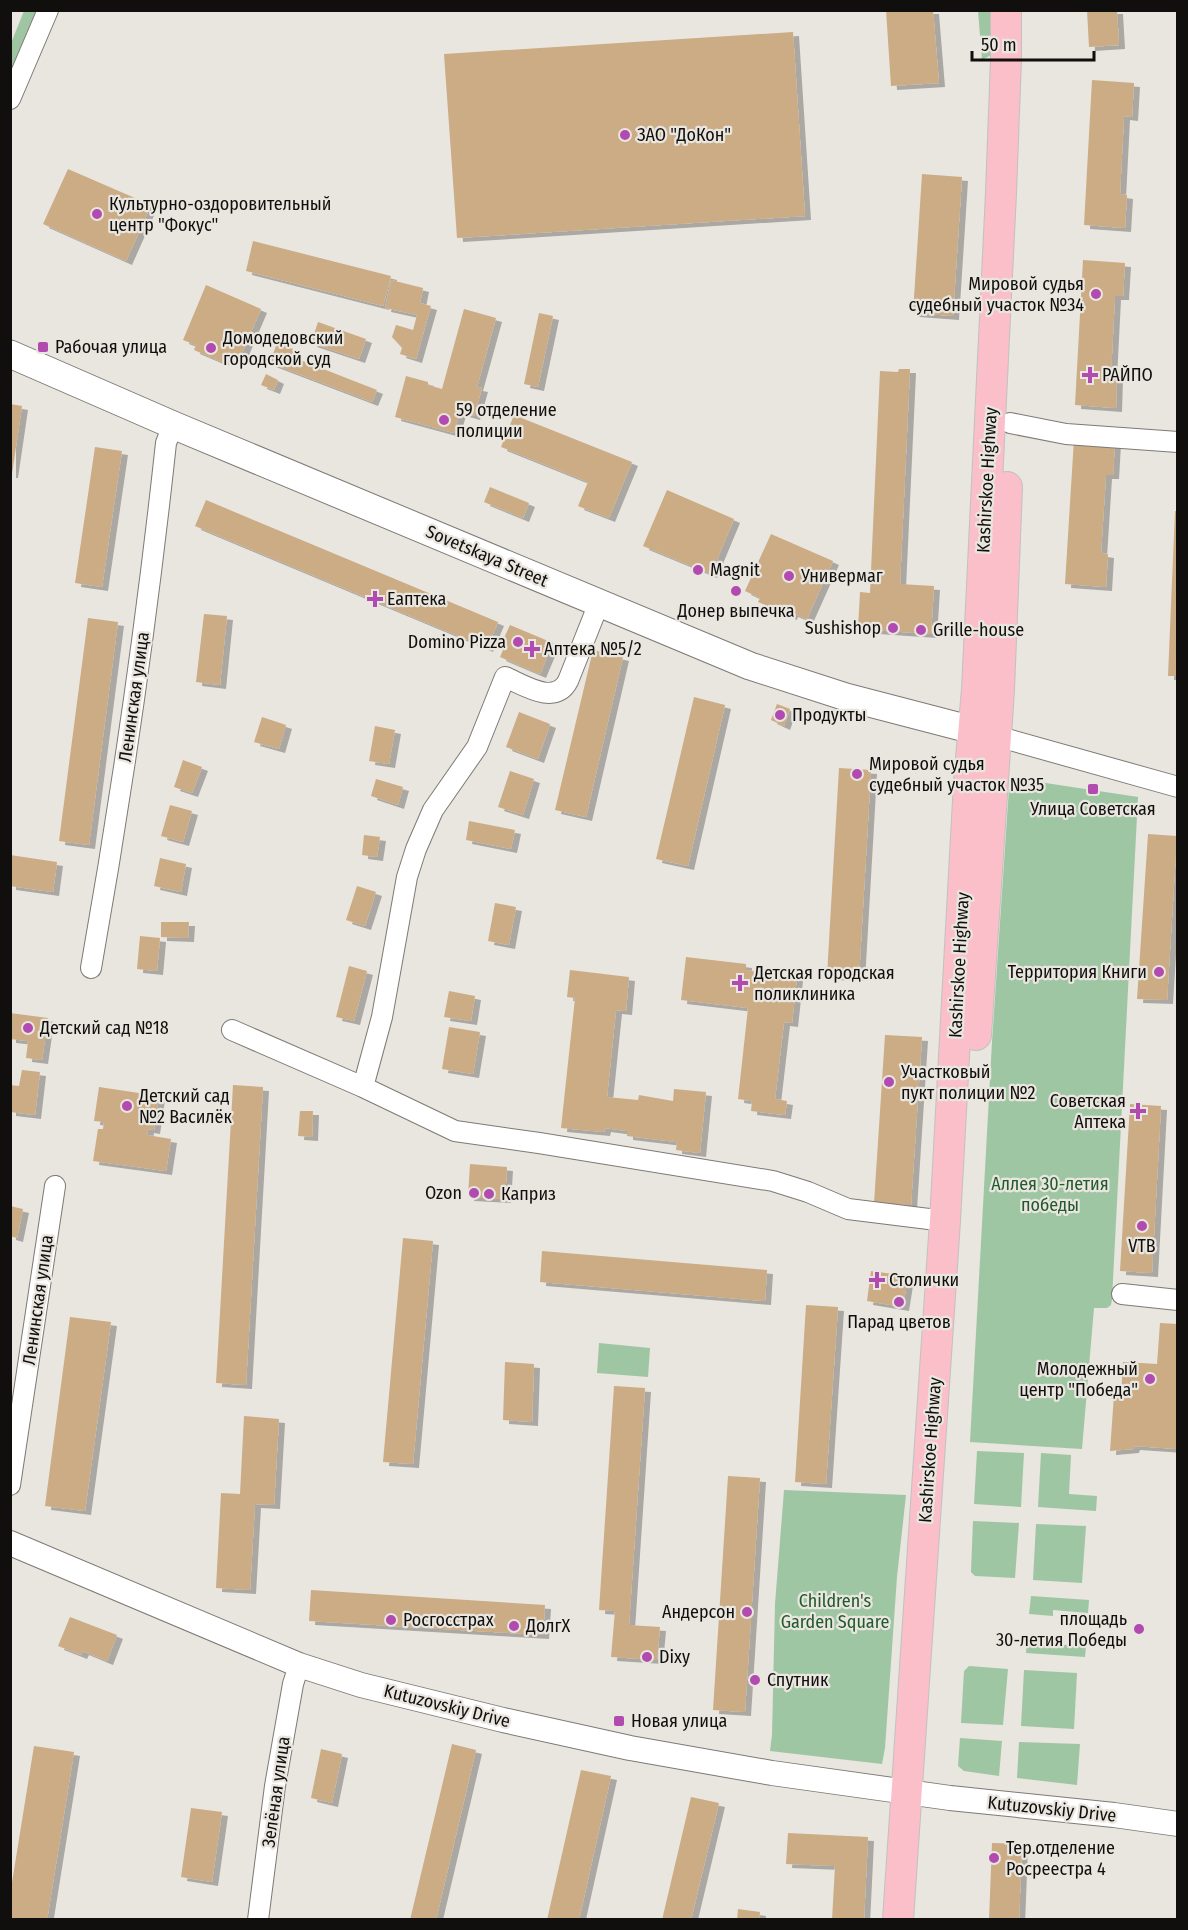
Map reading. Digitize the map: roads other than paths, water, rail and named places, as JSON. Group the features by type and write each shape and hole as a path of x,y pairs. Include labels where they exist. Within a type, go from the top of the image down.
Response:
{"main road":[{"name":"Kashirskoe Highway","path":"898,1920 917,1793 985,733 1006,10"},
{"name":"Kashirskoe Highway","path":"919,1920 917,1793 945,1221 1010,423 1024,80 1024,10"},
{"name":"Sovetskaya Street","path":"10,354 173,425 773,674 846,697 985,733"}],"street":[{"path":"10,99 48,10"},
{"path":"1010,423 1066,434 1178,442"},
{"name":"Ленинская улица","path":"92,968 147,605 166,442 173,425"},
{"path":"363,1087 385,1003 407,877 428,821 448,786 477,747 506,677 548,694 562,689 568,681 599,603"},
{"name":"Sovetskaya Street","path":"985,733 1178,787"},
{"path":"232,1030 363,1087 455,1131 531,1141 773,1181 808,1192 848,1209 945,1221"},
{"name":"Ленинская улица","path":"10,1485 55,1186"},
{"path":"1122,1294 1178,1300"},
{"name":"Kutuzovskiy Drive","path":"10,1542 299,1665 390,1692 571,1736 767,1772 917,1793 1178,1824"},
{"name":"Зелёная улица","path":"258,1920 275,1786 292,1691 299,1665"}],"place":[{"name":"ЗАО \"ДоКон\"","path":"625,135"},
{"name":"Культурно-оздоровительный центр \"Фокус\"","path":"97,214"},
{"name":"Мировой судья судебный участок №34","path":"1096,294"},
{"name":"Рабочая улица","path":"43,347"},
{"name":"Домодедовский городской суд","path":"211,348"},
{"name":"РАЙПО","path":"1090,375"},
{"name":"59 отделение полиции","path":"444,420"},
{"name":"Magnit","path":"698,570"},
{"name":"Универмаг","path":"789,576"},
{"name":"Донер выпечка","path":"736,591"},
{"name":"Еаптека","path":"375,599"},
{"name":"Sushishop","path":"893,628"},
{"name":"Grille-house","path":"921,630"},
{"name":"Domino Pizza","path":"518,642"},
{"name":"Аптека №5/2","path":"532,649"},
{"name":"Продукты","path":"780,715"},
{"name":"Мировой судья судебный участок №35","path":"857,774"},
{"name":"Улица Советская","path":"1093,789"},
{"name":"Территория Книги","path":"1159,972"},
{"name":"Детская городская поликлиника","path":"740,983"},
{"name":"Детский сад №18","path":"28,1028"},
{"name":"Участковый пукт полиции №2","path":"889,1082"},
{"name":"Детский сад №2 Василёк","path":"127,1106"},
{"name":"Советская Аптека","path":"1138,1111"},
{"name":"Ozon","path":"474,1193"},
{"name":"Каприз","path":"489,1194"},
{"name":"VTB","path":"1142,1226"},
{"name":"Столички","path":"877,1280"},
{"name":"Парад цветов","path":"899,1302"},
{"name":"Молодежный центр \"Победа\"","path":"1150,1379"},
{"name":"Андерсон","path":"747,1612"},
{"name":"Росгосстрах","path":"391,1620"},
{"name":"ДолгХ","path":"514,1626"},
{"name":"площадь 30-летия Победы","path":"1139,1629"},
{"name":"Dixy","path":"647,1657"},
{"name":"Спутник","path":"755,1680"},
{"name":"Новая улица","path":"619,1721"},
{"name":"Тер.отделение Росреестра 4","path":"994,1858"}],"park label":[{"name":"Аллея 30-летия победы","path":"1050,1194"},
{"name":"Children's Garden Square","path":"835,1611"}]}
